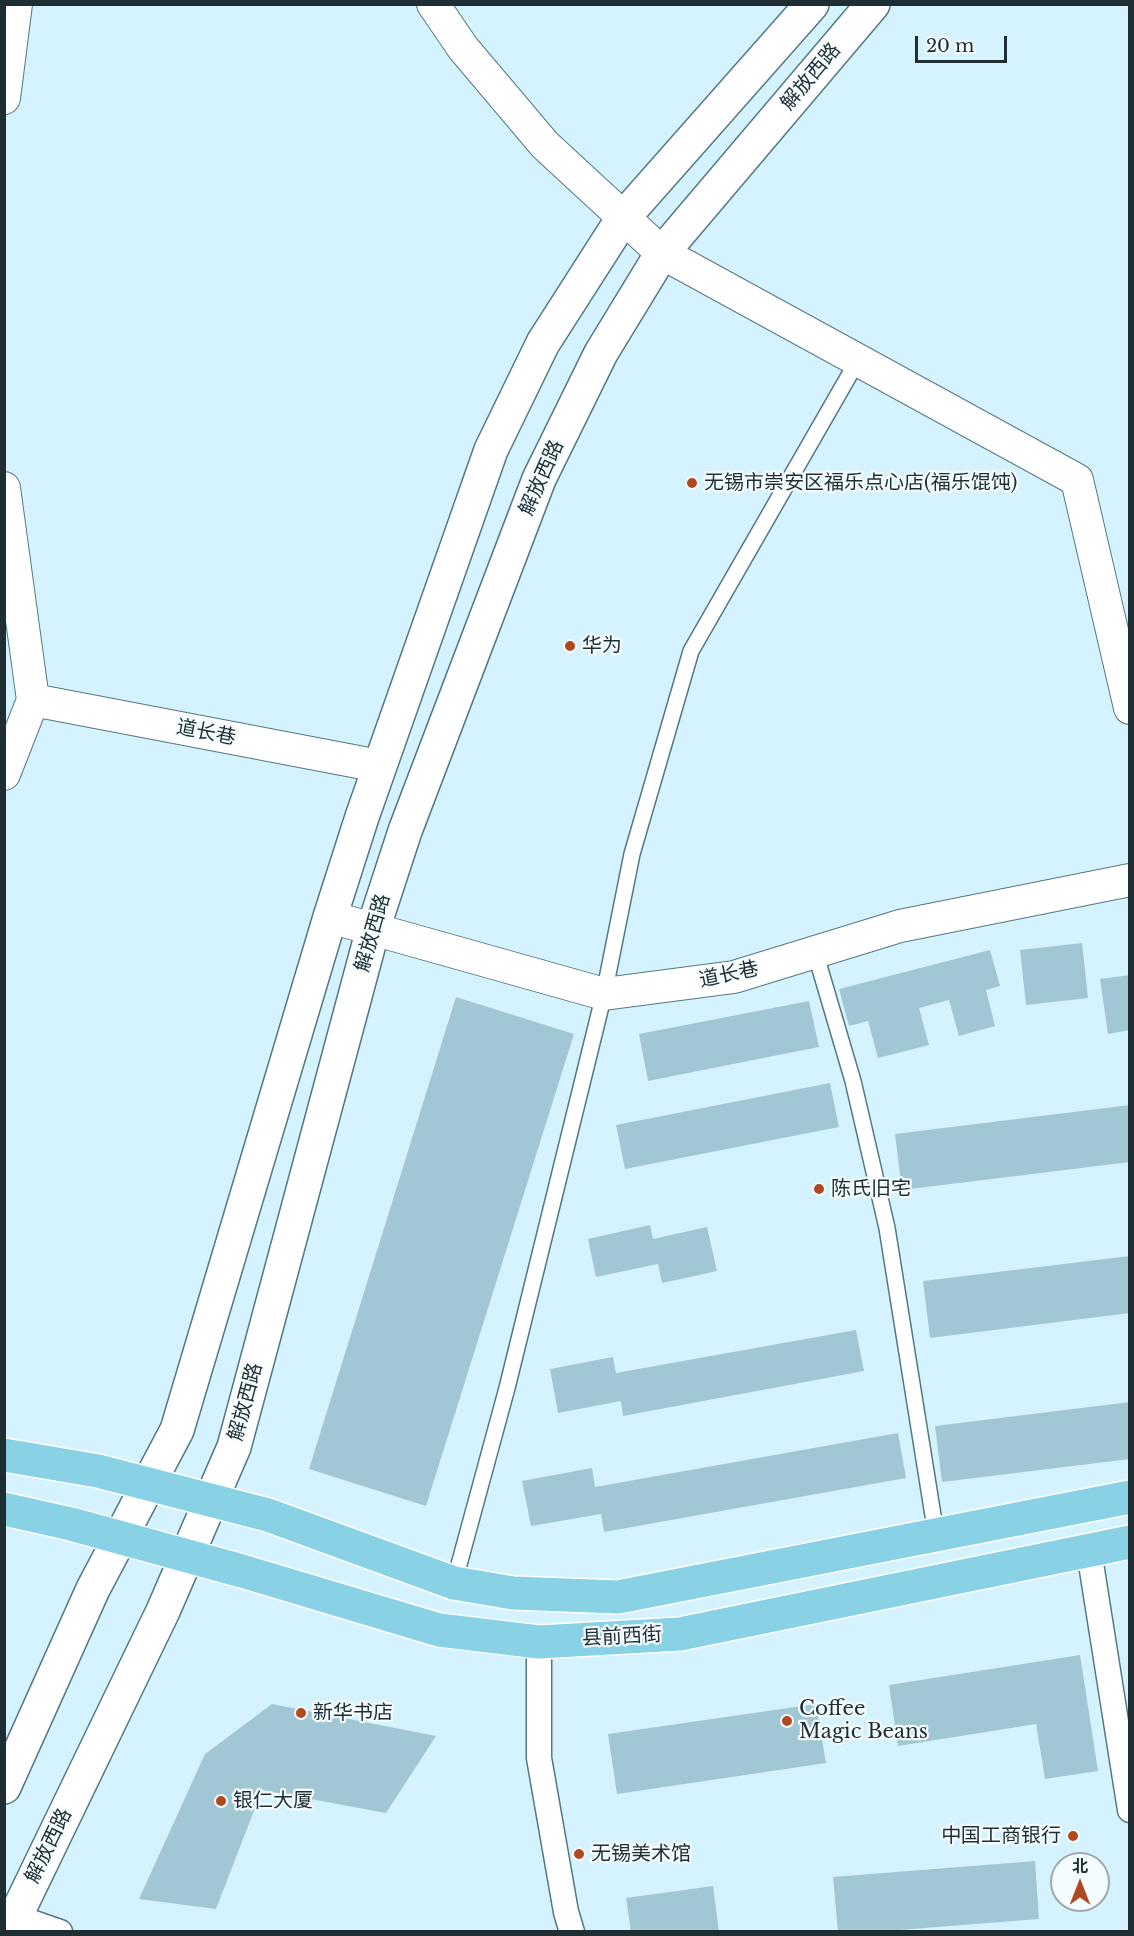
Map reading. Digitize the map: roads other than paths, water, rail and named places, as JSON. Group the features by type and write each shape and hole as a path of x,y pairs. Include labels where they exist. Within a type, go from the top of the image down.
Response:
{"main road":[{"path":"4,1787 93,1589 177,1430 330,917 379,766 491,450 543,343 623,218 812,4"},
{"name":"解放西路","path":"11,1924 163,1611 234,1447 373,929 405,831 538,479 601,353 662,253 873,4"},
{"name":"县前西街","path":"4,1455 98,1471 268,1515 454,1583 513,1593 618,1597 1130,1497"},
{"name":"县前西街","path":"4,1509 187,1556 438,1630 539,1642 680,1634 1130,1542"}],"street":[{"path":"5,93 16,4"},
{"path":"433,4 463,48 546,145 662,253 1077,480 1130,708"},
{"path":"4,488 33,700 4,774"},
{"name":"道长巷","path":"33,700 379,766"},
{"name":"道长巷","path":"330,917 604,994 734,977 900,926 1130,880"},
{"path":"1089,1551 1130,1810"},
{"path":"539,1642 538,1758 566,1912 572,1932"},
{"path":"11,1924 60,1932"}],"lane":[{"path":"454,1583 507,1388 604,994 632,854 691,651 858,360"},
{"path":"815,952 853,1081 887,1228 936,1534"}],"place":[{"name":"无锡市崇安区福乐点心店(福乐馄饨)","path":"692,483"},
{"name":"华为","path":"570,646"},
{"name":"陈氏旧宅","path":"819,1189"},
{"name":"新华书店","path":"301,1713"},
{"name":"Coffee Magic Beans","path":"787,1721"},
{"name":"银仁大厦","path":"221,1801"},
{"name":"中国工商银行","path":"1073,1836"},
{"name":"无锡美术馆","path":"579,1854"}]}
